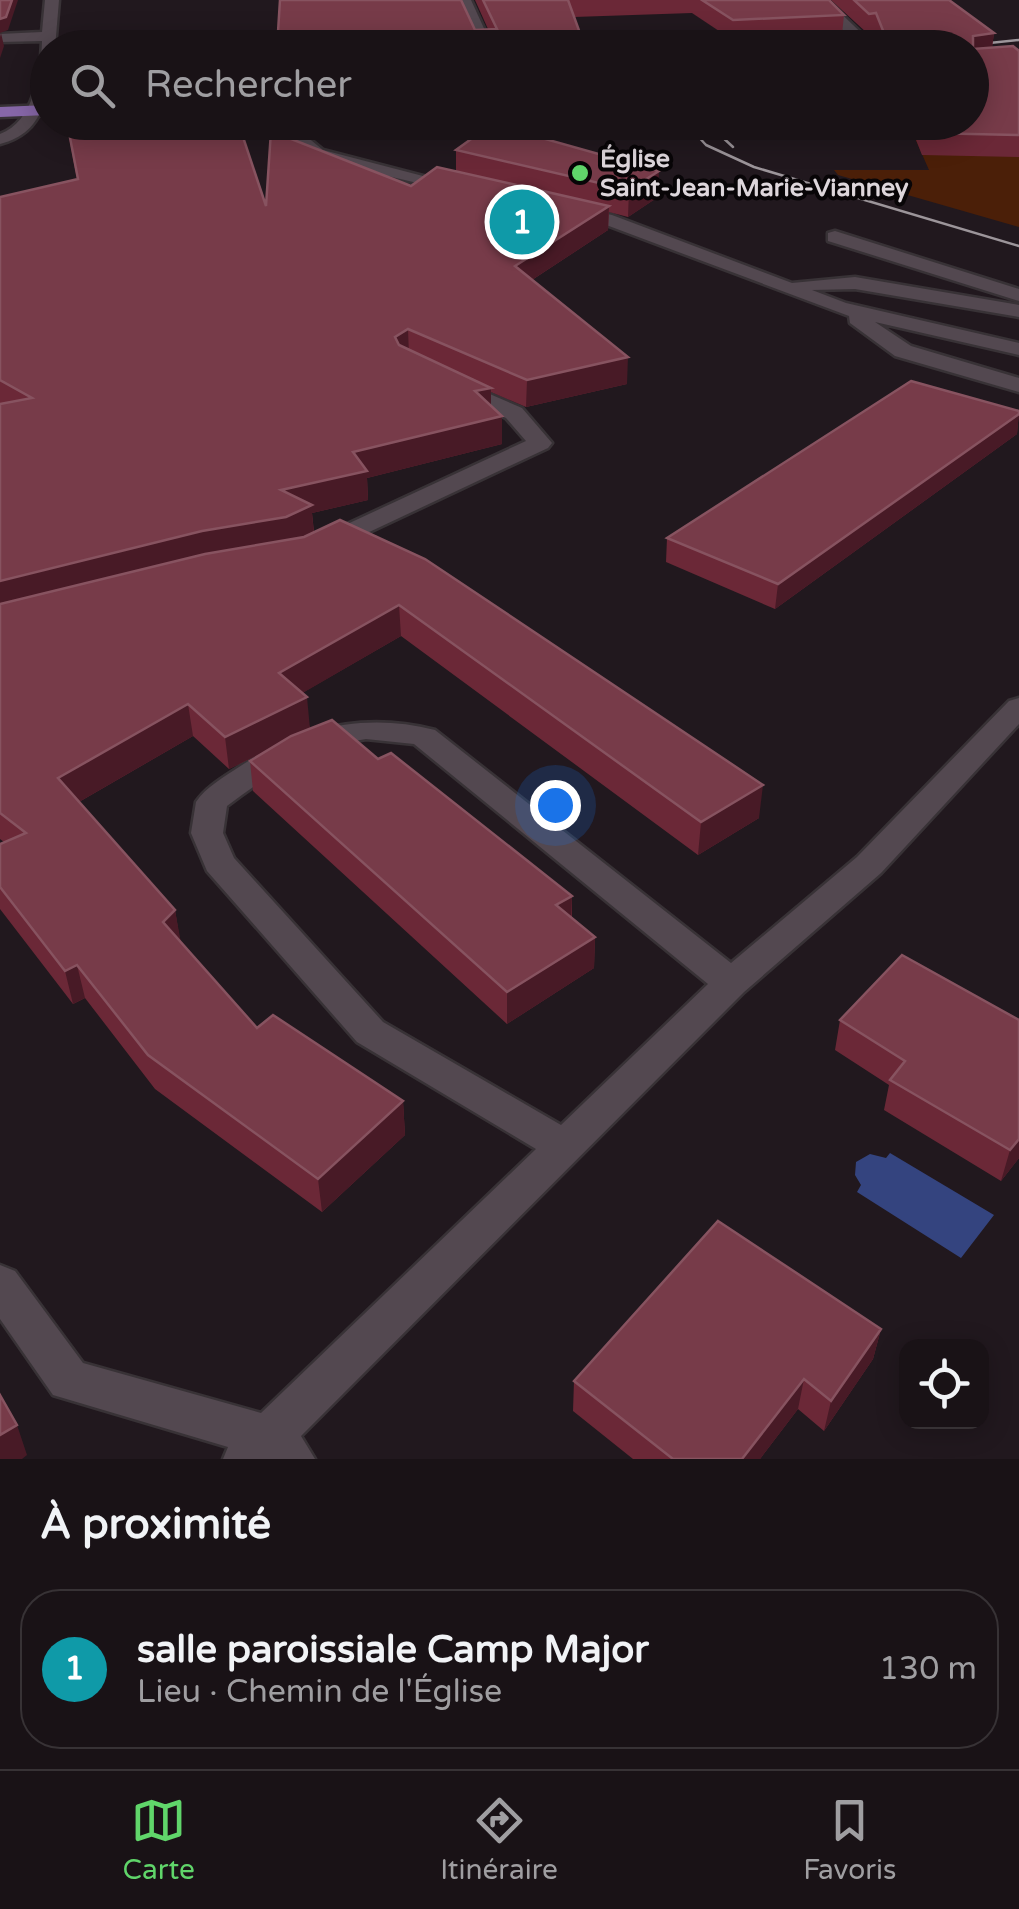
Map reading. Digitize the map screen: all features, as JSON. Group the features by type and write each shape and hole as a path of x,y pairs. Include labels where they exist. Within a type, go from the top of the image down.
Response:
{"main road":[{"path":"0,112 30,111"}],"street":[{"path":"49,30 52,0"},
{"path":"464,0 478,30"},
{"path":"818,0 850,30"},
{"path":"0,38 30,42"},
{"path":"0,139 10,137 30,121"},
{"path":"300,140 317,154 472,190"},
{"path":"549,207 606,219 840,308 1019,349"},
{"path":"835,236 1019,295"},
{"path":"780,285 855,283 1019,311"},
{"path":"840,308 903,351 1019,385"},
{"path":"296,557 540,443 514,413 428,373"},
{"path":"0,1284 69,1380 269,1452 564,1147 731,983 869,865 1019,706"},
{"path":"564,1147 370,1032 219,863 207,833 212,802 248,772 319,738 393,727 424,736 731,983"}],"shaded area":[{"path":"1019,107 1019,227 838,175 834,170 929,170 916,140 989,140 989,118"}],"water":[{"path":"890,1153 994,1215 961,1258 857,1192 861,1185 855,1175 856,1162 870,1154 886,1158"}],"building":[{"path":"0,0 12,0 6,17 0,19"},
{"path":"280,0 461,0 475,30 278,30"},
{"path":"483,0 568,0 579,30 475,30 497,29"},
{"path":"702,0 829,0 844,15 733,20"},
{"path":"854,0 949,0 994,33 883,30 876,13 869,14"},
{"path":"1013,46 1019,51 1019,135 989,134 989,48"},
{"path":"70,140 244,140 266,206 270,140 294,140 411,186 437,167 609,206 515,266 628,357 527,380 408,329 395,337 399,345 491,388 475,391 502,416 353,452 367,471 281,490 312,505 286,517 202,531 0,581 0,404 32,398 0,380 0,197 78,179"},
{"name":"Église Saint-Jean-Marie-Vianney","path":"470,140 549,140 659,171 629,190 456,150"},
{"path":"911,381 1019,414 778,584 667,538"},
{"path":"340,520 425,559 763,785 701,822 399,605 279,673 307,697 225,737 188,704 58,778 175,910 163,922 257,1028 273,1015 403,1101 318,1179 148,1055 77,965 65,971 0,887 0,844 26,833 0,813 0,604 205,554 304,537"},
{"path":"332,720 378,759 391,753 572,896 556,905 595,937 507,992 250,761 291,736"},
{"path":"902,955 1019,1020 1019,1139 1010,1150 890,1080 905,1061 840,1020"},
{"path":"718,1221 881,1329 831,1401 804,1379 742,1459 673,1459 574,1381"},
{"path":"0,1395 17,1425 0,1435"}],"tram line":[{"path":"989,43 1019,40"},
{"path":"701,140 754,167 1019,246"},
{"path":"725,140 733,147"}],"place":[{"name":"Église Saint-Jean-Marie-Vianney","path":"580,173"},
{"name":"salle paroissiale Camp Major","path":"522,222"}]}
